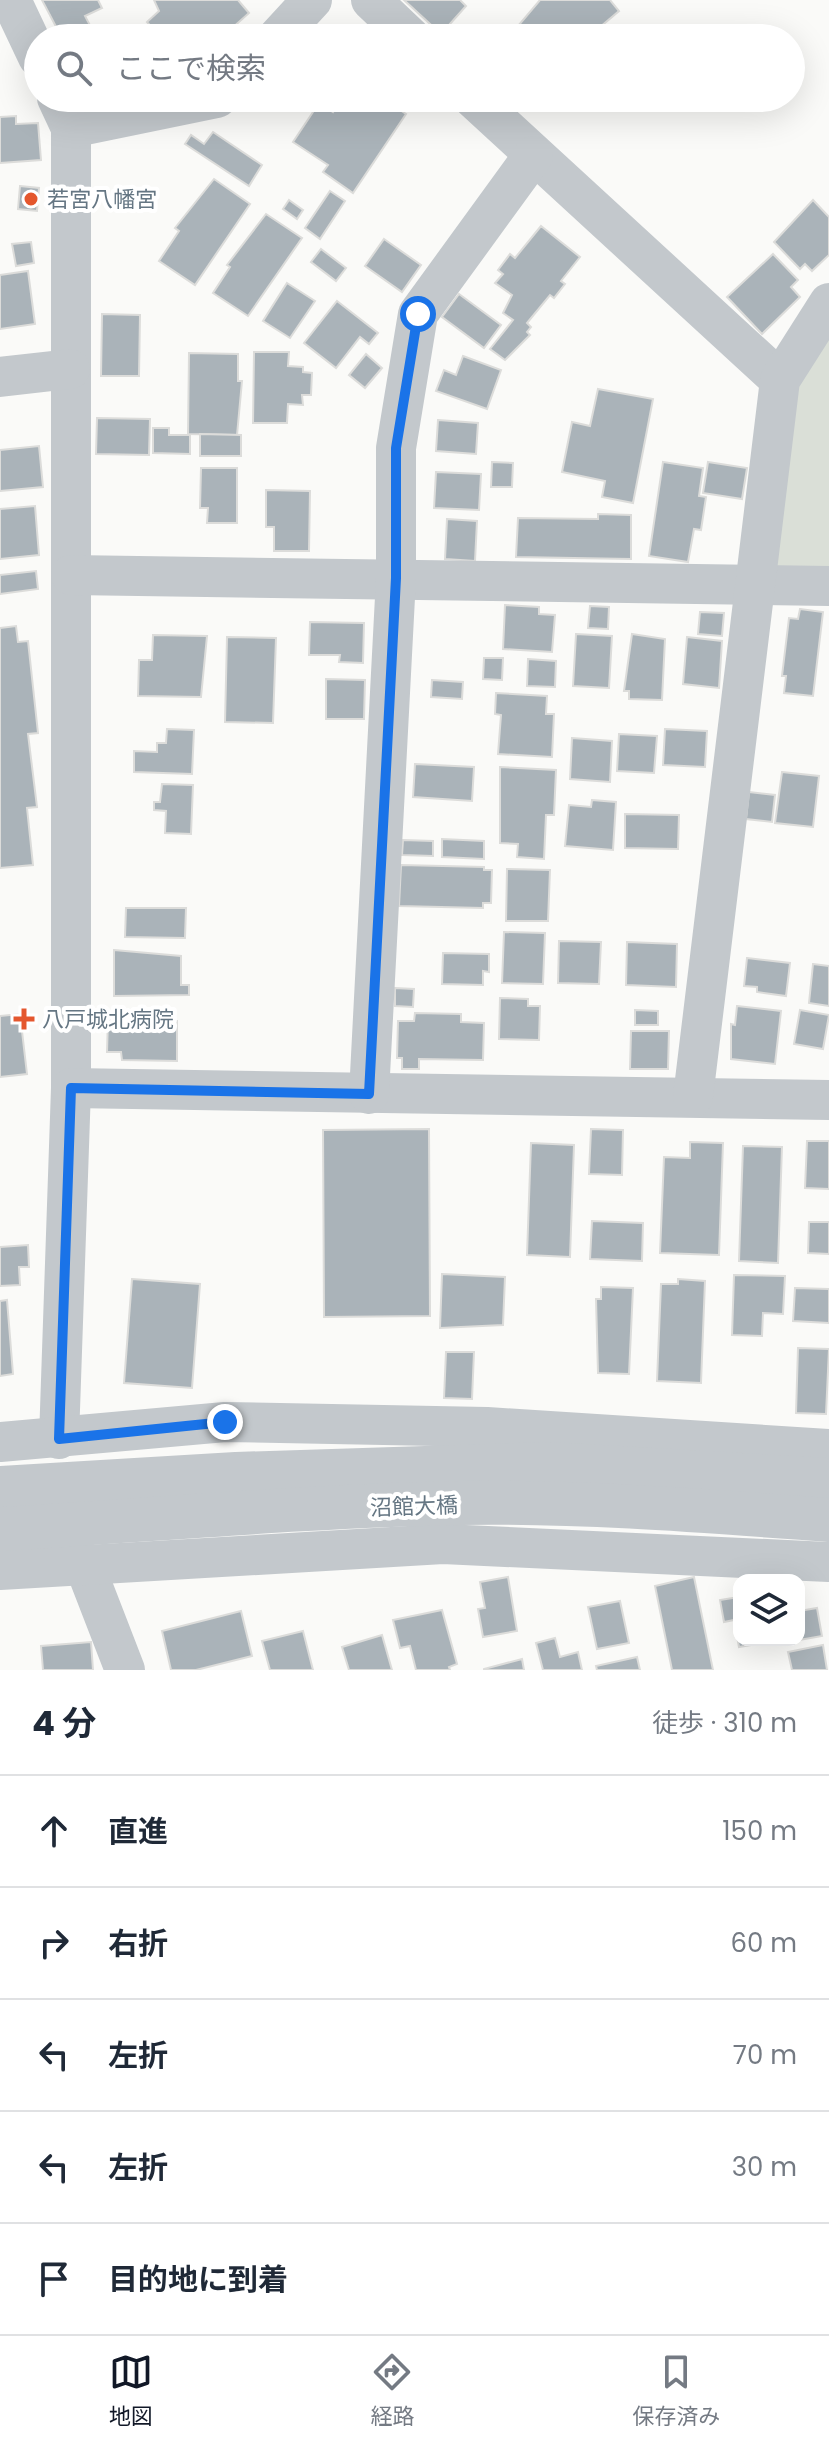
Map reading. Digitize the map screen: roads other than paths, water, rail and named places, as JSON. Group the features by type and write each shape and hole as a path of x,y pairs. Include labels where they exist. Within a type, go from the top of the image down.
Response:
{"street":[{"path":"11,0 24,27"},
{"path":"290,24 312,0"},
{"path":"371,0 396,24"},
{"path":"487,112 780,380"},
{"path":"59,1439 71,1088 70,369 64,113"},
{"path":"369,1094 396,578 396,448 418,314 533,156"},
{"path":"693,1097 780,380 829,303"},
{"path":"0,377 70,369"},
{"path":"71,575 829,586"},
{"path":"71,1088 829,1100"},
{"path":"0,1442 225,1422 487,1427 829,1449"},
{"name":"沼館大橋","path":"0,1488 236,1474 549,1464 829,1480"},
{"name":"沼館大橋","path":"0,1529 241,1513 461,1503 667,1508 829,1520"},
{"path":"0,1570 443,1544 829,1562"},
{"path":"84,1564 125,1670"}],"place":[{"name":"若宮八幡宮","path":"31,199"},
{"name":"八戸城北病院","path":"24,1019"}]}
